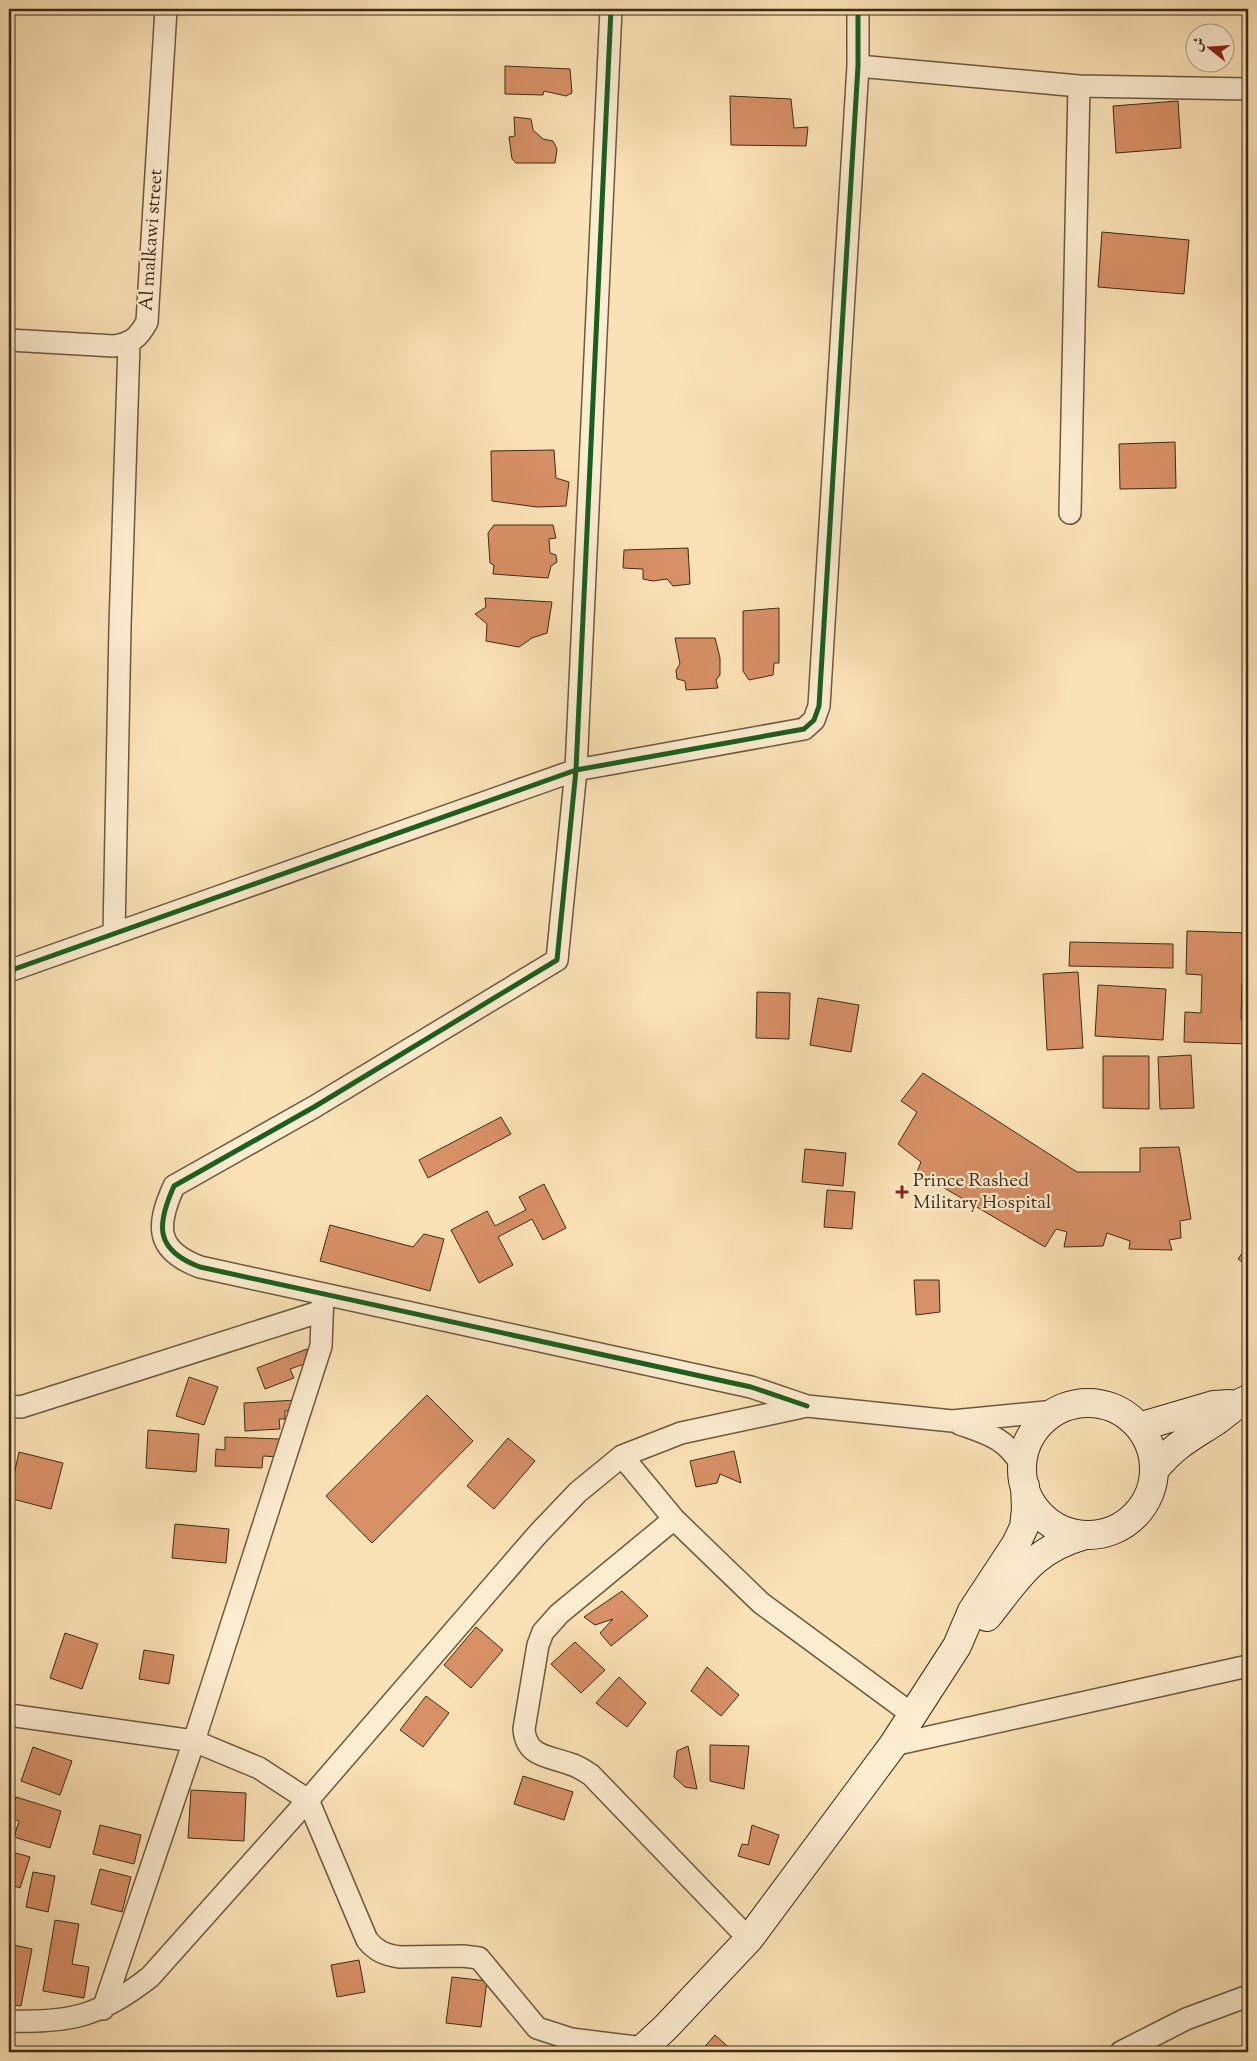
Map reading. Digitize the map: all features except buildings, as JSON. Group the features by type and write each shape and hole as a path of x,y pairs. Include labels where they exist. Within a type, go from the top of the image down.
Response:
{"street":[{"name":"Al malkawi street","path":"129,344 140,336 147,322 166,9"},
{"path":"611,9 576,770 557,960 314,1107 174,1186 166,1204 161,1227 169,1248 180,1259 322,1302 751,1387 807,1406 952,1421 1056,1411 1074,1404 1094,1403 1113,1407 1139,1427 1151,1446 1154,1469 1151,1490 1141,1509 1119,1527 1106,1533 1085,1535 1054,1546 1031,1562 983,1622 957,1646"},
{"path":"9,971 576,770 804,729 814,720 820,706 858,66 858,9"},
{"path":"858,66 1079,86 1248,89"},
{"path":"1070,513 1079,86"},
{"path":"9,340 114,346 129,344 120,626 114,934"},
{"path":"9,1406 21,1407 322,1302"},
{"path":"102,2009 194,1740 321,1346 322,1302"},
{"path":"1139,1427 1214,1405 1242,1401"},
{"path":"1154,1469 1184,1439 1217,1420 1242,1401"},
{"path":"9,2021 67,2020 102,2009 125,1997 150,1977 308,1800 537,1535 578,1492 622,1456 681,1433 807,1406"},
{"path":"9,1715 194,1740 258,1768 308,1800 360,1924 374,1948 390,1956 400,1957 463,1956 479,1958 537,2028 571,2039 641,2050 665,2028 749,1939 893,1745 913,1715 957,1646 972,1611 1016,1544 1024,1527 1026,1509 1024,1476 1027,1444 1039,1425 1056,1411"},
{"path":"952,1421 1004,1442 1015,1452 1033,1505 1047,1521 1065,1531 1085,1535"},
{"path":"622,1456 674,1519 762,1603 913,1715"},
{"path":"674,1519 559,1614 543,1632 534,1662 524,1730 525,1739 528,1746 536,1753 572,1764 591,1775 749,1939"},
{"path":"893,1745 1248,1666"},
{"path":"1120,2052 1186,2019 1248,1996"}],"cycle path":[{"path":"611,9 576,770 557,960 314,1107 174,1186 164,1213 163,1235 174,1253 200,1267 751,1387 807,1406"},
{"path":"9,971 576,770 804,729 814,720 819,706 858,66 858,9"}],"place":[{"name":"Prince Rashed Military Hospital","path":"902,1192"}]}
